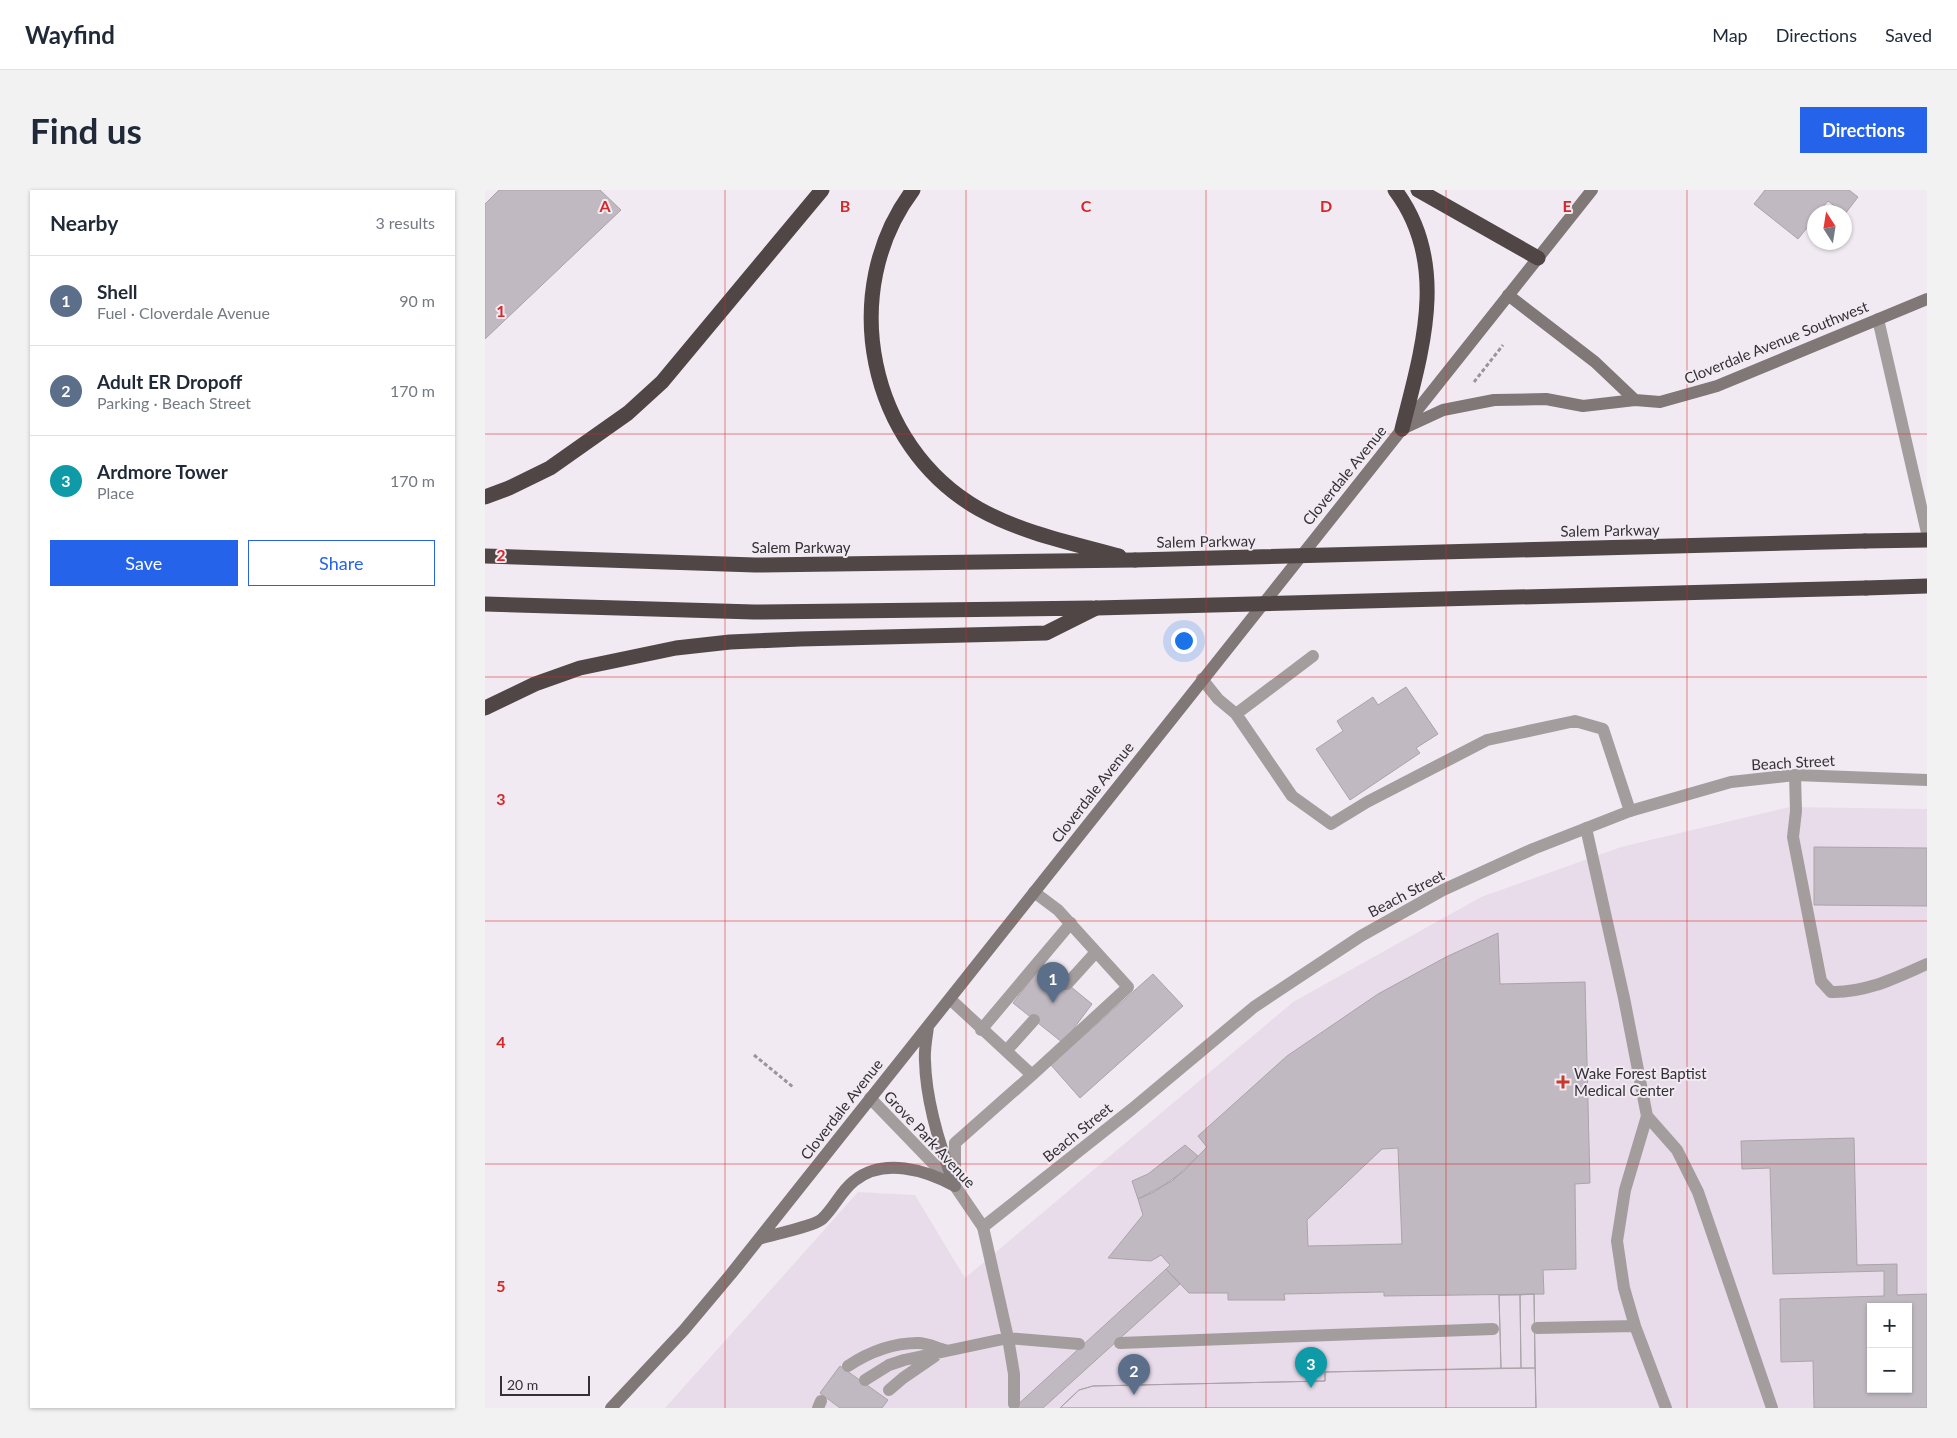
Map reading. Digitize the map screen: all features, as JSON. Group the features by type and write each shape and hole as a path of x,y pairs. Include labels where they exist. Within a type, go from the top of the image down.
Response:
{"highway":[{"path":"485,497 509,488 550,468 628,414 662,382 822,190"},
{"path":"913,190 888,230 877,263 871,294 873,358 882,389 894,419 912,447 934,473 979,508 1031,531 1135,560"},
{"path":"1395,190 1413,223 1423,253 1427,283 1424,341 1402,429"},
{"path":"1418,190 1537,258"},
{"name":"Salem Parkway","path":"485,556 755,565 1135,560 1927,540"},
{"path":"485,604 754,612 1096,608 1927,586"},
{"path":"485,708 535,684 580,668 675,648 730,642 1046,633 1096,608"}],"main road":[{"name":"Cloverdale Avenue","path":"611,1408 684,1330 759,1239 1202,678 1593,190"},
{"path":"1508,295 1595,362 1635,400"},
{"name":"Cloverdale Avenue Southwest","path":"1402,429 1443,410 1494,400 1546,399 1583,406 1635,400 1660,402 1695,394 1927,299"},
{"path":"928,1026 925,1060 930,1097 943,1154 955,1186"},
{"path":"759,1239 821,1221 853,1181 870,1171 896,1168 933,1174 955,1186"}],"street":[{"path":"1878,319 1927,534"},
{"path":"1236,714 1313,656"},
{"path":"1202,678 1218,699 1236,714 1292,796 1331,824 1367,802 1487,740 1575,721 1603,729 1630,811"},
{"path":"1795,776 1796,810 1793,837 1821,981 1831,992 1851,993 1877,986 1927,964"},
{"name":"Beach Street","path":"983,1227 1132,1109 1255,1007 1361,936 1443,890 1533,849 1630,811 1731,782 1795,776 1927,780"},
{"path":"1586,828 1624,998 1647,1116 1625,1190 1617,1241 1624,1288 1635,1326 1666,1408"},
{"path":"955,1186 955,1143 1033,1075 1128,986 1058,910 1034,892"},
{"path":"981,1030 1071,923"},
{"path":"1067,984 1096,952"},
{"path":"950,999 981,1030 1033,1075"},
{"path":"1006,1051 1035,1020"},
{"name":"Grove Park Avenue","path":"870,1098 955,1186 983,1227"},
{"path":"1647,1116 1677,1150 1698,1192 1772,1408"},
{"path":"983,1227 1008,1338 1014,1374 1014,1404"},
{"path":"1537,1328 1635,1326"},
{"path":"1120,1343 1493,1329"},
{"path":"865,1380 889,1365 945,1350 1008,1338 1079,1344"},
{"path":"848,1366 864,1355 888,1347 920,1342 945,1350"},
{"path":"889,1390 903,1378 945,1350"}],"path":[{"path":"1469,388 1503,345"},
{"path":"754,1055 793,1087"}],"shaded area":[{"name":"Wake Forest Baptist Medical Center","path":"1790,807 1927,809 1927,1408 665,1408 858,1192 915,1195 965,1278 1293,1002 1481,897 1621,847"}],"building":[{"path":"499,190 600,190 621,210 485,339 485,204"},
{"path":"1765,190 1849,190 1858,197 1852,205 1833,205 1828,201 1825,205 1807,205 1807,228 1798,239 1754,204"},
{"path":"1406,687 1438,734 1416,748 1420,753 1350,800 1316,749 1343,731 1337,721 1373,697 1378,705"},
{"path":"1814,847 1927,848 1927,906 1814,905"},
{"path":"1498,933 1500,984 1585,982 1590,1183 1575,1184 1576,1269 1543,1270 1544,1294 1384,1296 1384,1292 1284,1294 1285,1300 1228,1300 1228,1293 1189,1293 1166,1269 1170,1265 1161,1255 1151,1261 1108,1258 1143,1215 1138,1199 1154,1192 1184,1171 1207,1147 1198,1136 1287,1056 1378,994 1446,957","holes":["1398,1148 1402,1244 1308,1246 1307,1220 1382,1149"]},
{"path":"1043,964 1092,1004 1063,1043 1013,1003"},
{"path":"1153,974 1183,1006 1080,1098 1051,1065"},
{"path":"1854,1138 1857,1265 1897,1264 1897,1295 1927,1294 1927,1408 1814,1408 1813,1361 1781,1362 1780,1299 1884,1296 1884,1271 1773,1274 1770,1168 1742,1169 1741,1141"},
{"path":"1185,1145 1198,1156 1172,1181 1138,1199 1132,1181 1148,1174"},
{"path":"1166,1269 1180,1284 1043,1408 1014,1408"},
{"path":"1534,1294 1536,1408 1060,1408 1079,1390 1093,1386 1325,1381 1325,1372 1501,1368 1499,1295"},
{"path":"1534,1294 1535,1368 1521,1368 1520,1295"},
{"path":"1499,1295 1520,1295 1521,1368 1501,1368"},
{"path":"840,1366 888,1400 882,1408 840,1408 820,1393"},
{"path":"1535,1368 1536,1408 1060,1408 1079,1390 1093,1386 1325,1381 1325,1372"}],"place":[{"name":"Shell","path":"1053,1003"},
{"name":"Wake Forest Baptist Medical Center","path":"1563,1082"},
{"name":"Ardmore Tower","path":"1311,1388"},
{"name":"Adult ER Dropoff","path":"1134,1395"}]}
